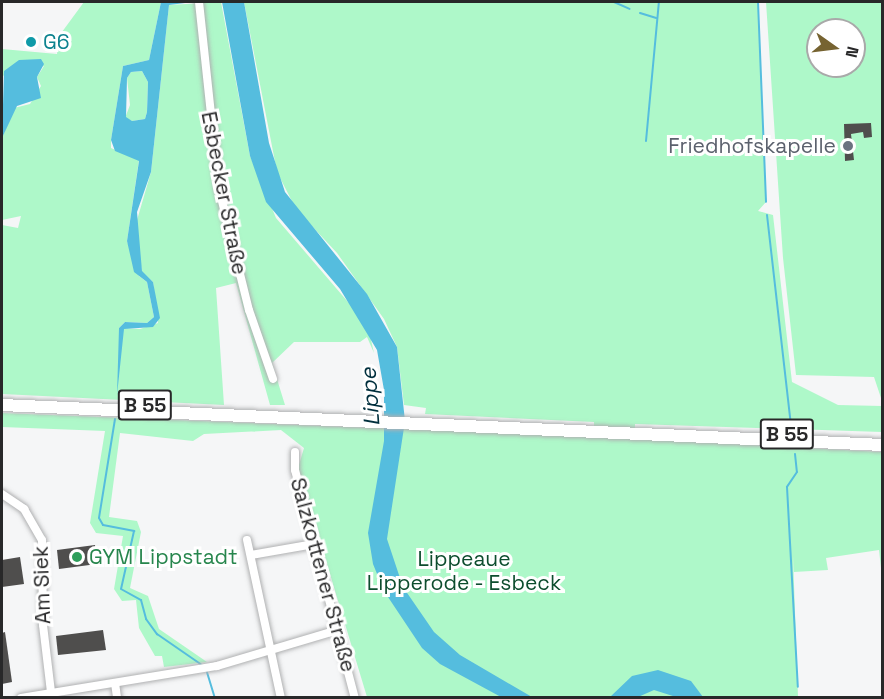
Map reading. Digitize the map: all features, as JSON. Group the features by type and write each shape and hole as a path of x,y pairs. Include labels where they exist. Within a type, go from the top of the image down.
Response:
{"highway":[{"name":"B 55","path":"2,398 347,418"},
{"name":"B 55","path":"2,405 864,440 882,437"},
{"name":"B 55","path":"864,440 882,445"}],"street":[{"name":"Esbecker Straße","path":"199,3 210,139 219,189 249,310 273,379"},
{"name":"Salzkottener Straße","path":"295,452 314,544 355,698"},
{"name":"Am Siek","path":"2,495 24,510 42,540 43,625 51,692"},
{"path":"247,540 273,648 281,698"},
{"path":"251,555 314,544"},
{"path":"21,698 208,668 338,630"},
{"path":"115,683 117,698"}],"green space":[{"path":"84,2 161,2 149,60 123,66 111,140 111,148 139,160 127,241 139,276 147,282 154,317 147,323 125,322 119,328 140,329 158,323 153,282 142,272 135,227 151,172 169,5 221,2 250,156 276,218 354,309 369,331 374,353 367,337 360,342 294,342 272,363 285,405 270,405 236,283 216,288 224,405 2,394 2,225 18,228 21,216 2,220 2,138 14,108 30,104 41,86 37,77 44,66 2,76 2,49 57,54 59,36"},
{"name":"Lippeaue Lipperode - Esbeck","path":"244,2 758,2 766,202 758,211 773,215 792,382 838,405 882,406 882,432 635,424 635,439 882,452 882,577 879,550 826,558 828,570 794,572 793,556 798,697 367,697 298,468 304,448 281,430 204,434 193,441 120,433 109,517 137,521 141,532 130,588 148,596 159,629 207,662 164,667 162,656 155,656 139,628 136,600 122,601 114,589 123,536 96,533 90,523 105,431 2,427 2,413 594,437 594,422 425,414 426,408 404,405 397,347 384,319 337,253 296,209 277,172"},
{"path":"766,2 882,2 882,401 874,377 796,375 783,258"},
{"path":"142,71 148,82 147,112 145,119 132,121 125,118 130,105 127,78 131,72"}],"water":[{"path":"161,2 193,2 169,5 151,172 137,212 142,271 153,282 160,318 153,327 124,329 117,395 119,328 125,322 147,323 154,317 147,282 134,272 127,241 139,161 115,151 111,140 123,66 149,60","holes":["142,71 148,82 145,119 132,121 126,117 127,78 131,72"]},
{"path":"222,2 244,2 269,143 285,192 367,294 397,347 405,421 387,539 403,587 434,632 460,655 532,697 501,697 440,664 422,648 384,591 373,564 368,533 384,441 384,390 377,350 340,289 266,202 250,156"},
{"path":"41,59 44,64 37,77 41,98 17,106 2,138 4,71 19,60"},
{"path":"658,670 691,681 703,697 676,697 654,690 638,697 610,697 632,676"}],"building":[{"name":"Friedhofskapelle","path":"871,123 872,137 864,138 863,132 851,134 854,160 845,161 844,124"},
{"name":"GYM Lippstadt","path":"95,545 97,564 59,569 57,550"},
{"path":"20,557 24,584 2,587 2,560"},
{"path":"103,630 106,650 58,655 56,636"},
{"path":"5,632 12,682 2,684 2,633"}],"waterway":[{"path":"614,2 630,9"},
{"path":"646,141 659,2"},
{"path":"758,2 766,202"},
{"path":"640,13 656,18"},
{"path":"767,215 791,425"},
{"path":"115,419 99,518 103,525 134,531 121,589 141,600 146,619 157,634 202,665"},
{"path":"795,454 797,472 787,487 798,687"},
{"path":"206,669 215,698"}],"place":[{"name":"G6","path":"31,42"},
{"name":"Friedhofskapelle","path":"848,146"},
{"name":"GYM Lippstadt","path":"77,557"}],"water label":[{"name":"Lippe","path":"370,397"}]}
